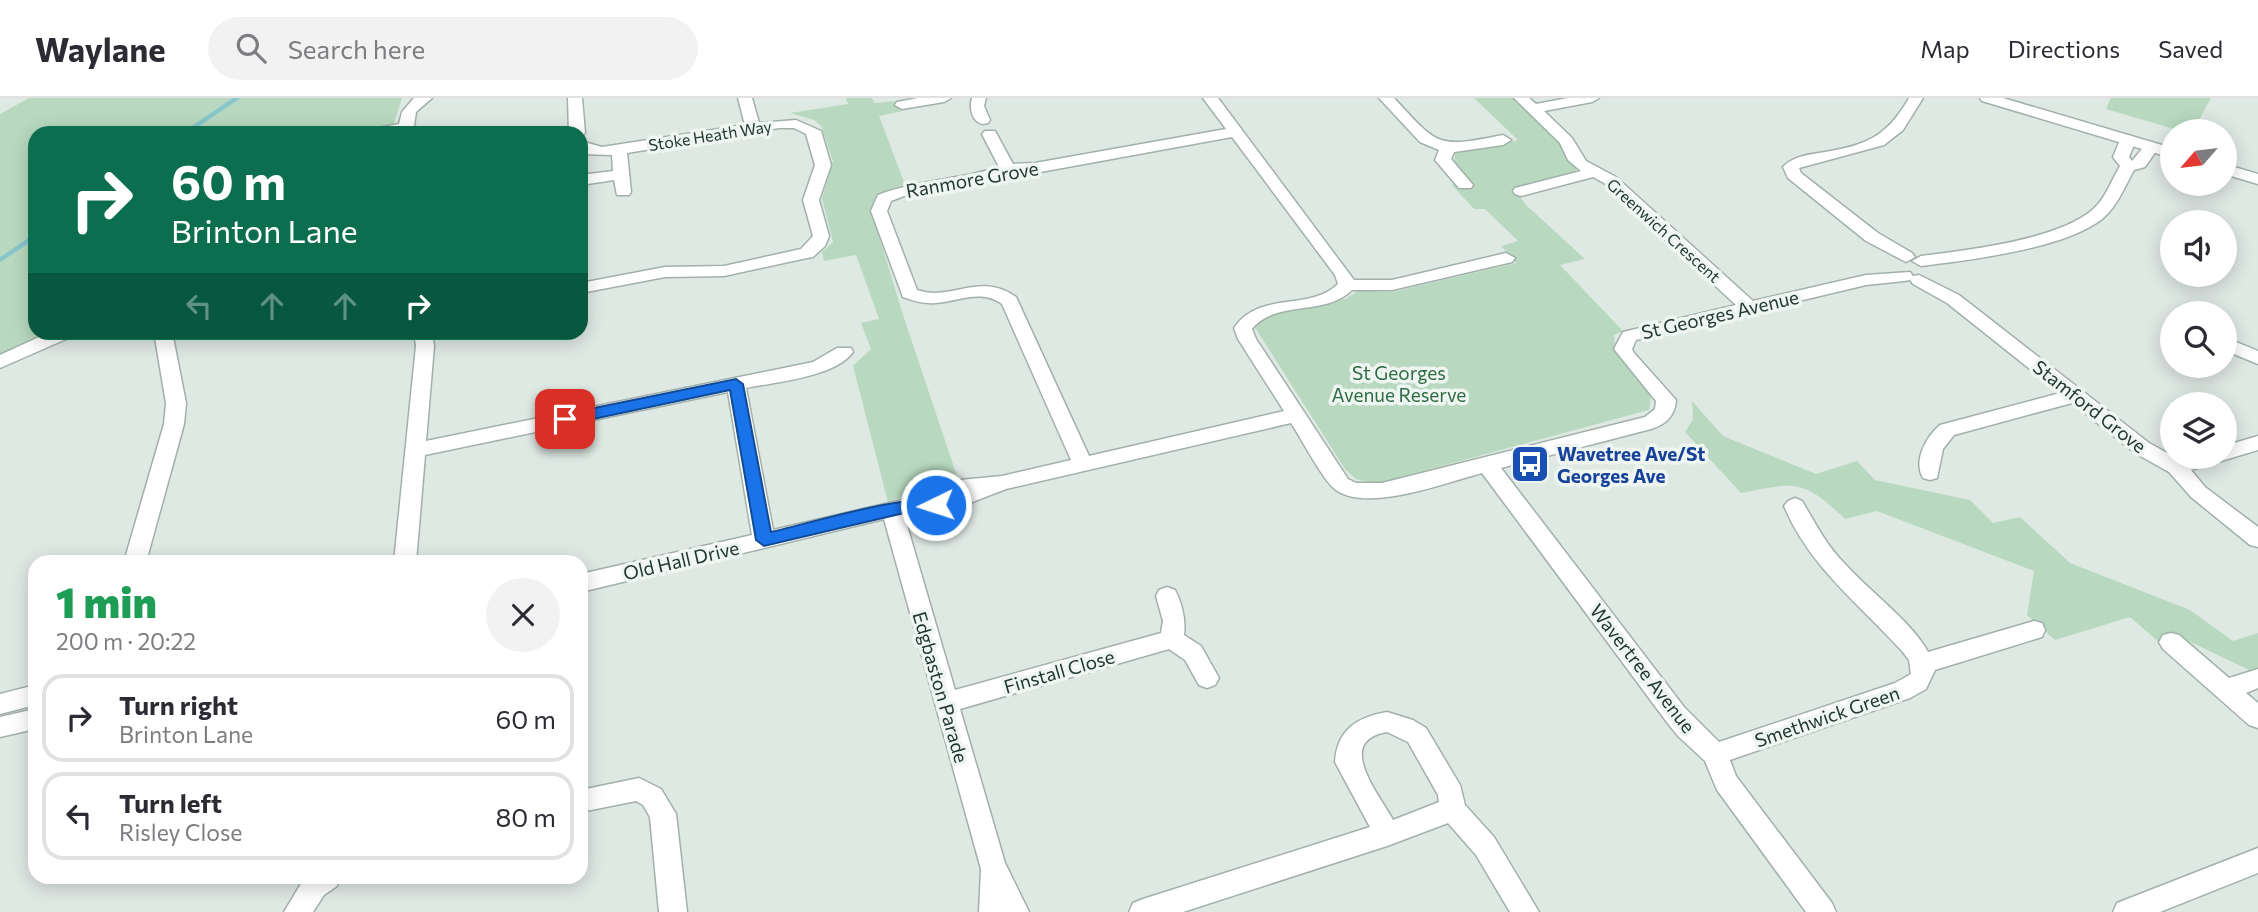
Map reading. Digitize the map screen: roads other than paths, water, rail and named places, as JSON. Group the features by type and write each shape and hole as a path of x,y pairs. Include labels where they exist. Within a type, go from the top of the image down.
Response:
{"street":[{"path":"406,126 410,108 425,98"},
{"path":"575,98 577,126"},
{"path":"745,98 753,128"},
{"path":"902,105 943,98"},
{"path":"973,98 979,98 977,106 1008,169"},
{"path":"1210,98 1343,274 1347,285"},
{"path":"1386,98 1430,144 1447,149 1503,140"},
{"path":"1527,104 1592,98"},
{"name":"Stamford Grove","path":"1916,98 1888,137 1876,146 1806,160 1791,167 1794,175 2142,448 2160,458"},
{"path":"1987,98 2160,150"},
{"name":"Greenwich Crescent","path":"1527,104 1567,141 1573,156 1580,164 1611,180 1749,307"},
{"name":"Stoke Heath Way","path":"588,150 593,152 619,150 753,128 796,124 813,131 823,166 812,194 821,236 813,248 797,257 724,271 665,272 588,287"},
{"name":"Ranmore Grove","path":"1083,465 1010,301 1004,295 986,289 925,299 909,293 878,211 884,198 890,195 985,177 1008,169 1035,168 1236,132"},
{"name":"St Georges Avenue","path":"2128,140 2121,156 2128,166"},
{"name":"St Georges Avenue","path":"2128,166 2139,164 2151,147"},
{"path":"1447,149 1443,160 1465,185"},
{"path":"619,150 622,192"},
{"name":"St Georges Avenue","path":"1506,258 1392,285 1347,285 1344,290 1327,298 1257,314 1243,328 1332,474 1341,484 1353,490 1382,491 1651,422 1662,416 1667,400 1623,349 1625,341 1639,333 2064,232 2093,218 2106,205 2128,166"},
{"path":"1521,191 1571,180 1593,172"},
{"path":"2237,173 2258,179"},
{"path":"588,179 622,174"},
{"path":"0,362 49,340"},
{"path":"137,555 174,424 176,403 164,340"},
{"path":"407,555 424,340"},
{"path":"2237,349 2258,358"},
{"path":"417,450 818,367 844,352"},
{"path":"736,384 764,540"},
{"path":"1930,473 1931,449 1936,439 1947,430 2076,395"},
{"name":"Old Hall Drive","path":"588,581 898,508 949,503 1002,483 1296,415"},
{"path":"2237,449 2258,443"},
{"name":"Wavertree Avenue","path":"1486,463 1675,714 1687,729 1715,754 1727,782 1740,802 1821,911"},
{"name":"Stamford Grove","path":"2178,469 2198,492 2258,539"},
{"path":"1795,506 1810,540 1904,639 1922,662 1939,660 2034,630"},
{"name":"Edgbaston Parade","path":"898,508 945,703 992,865 1015,912"},
{"path":"1167,596 1174,621 1172,639 1193,653 1207,678"},
{"name":"Finstall Close","path":"945,703 1172,639"},
{"path":"2171,642 2258,718"},
{"name":"Smethwick Green","path":"1715,754 1912,686 1923,675 1922,662"},
{"path":"2226,690 2257,678"},
{"path":"0,704 28,697"},
{"path":"0,727 28,721"},
{"path":"1387,834 1348,762 1351,738 1360,729 1387,722 1405,727 1417,735 1451,793 1452,809 1485,846 1525,912"},
{"path":"588,800 639,789 660,806 673,912"},
{"path":"1143,912 1387,834 1452,809"},
{"path":"2126,912 2257,862"},
{"name":"Edgbaston Parade","path":"992,865 993,912"},
{"path":"298,912 316,884"}],"waterway":[{"path":"195,126 237,98"},
{"path":"0,260 28,241"}],"place":[{"name":"Wavetree Ave/St Georges Ave","path":"1530,464"}],"park label":[{"name":"St Georges Avenue Reserve","path":"1399,383"}]}
